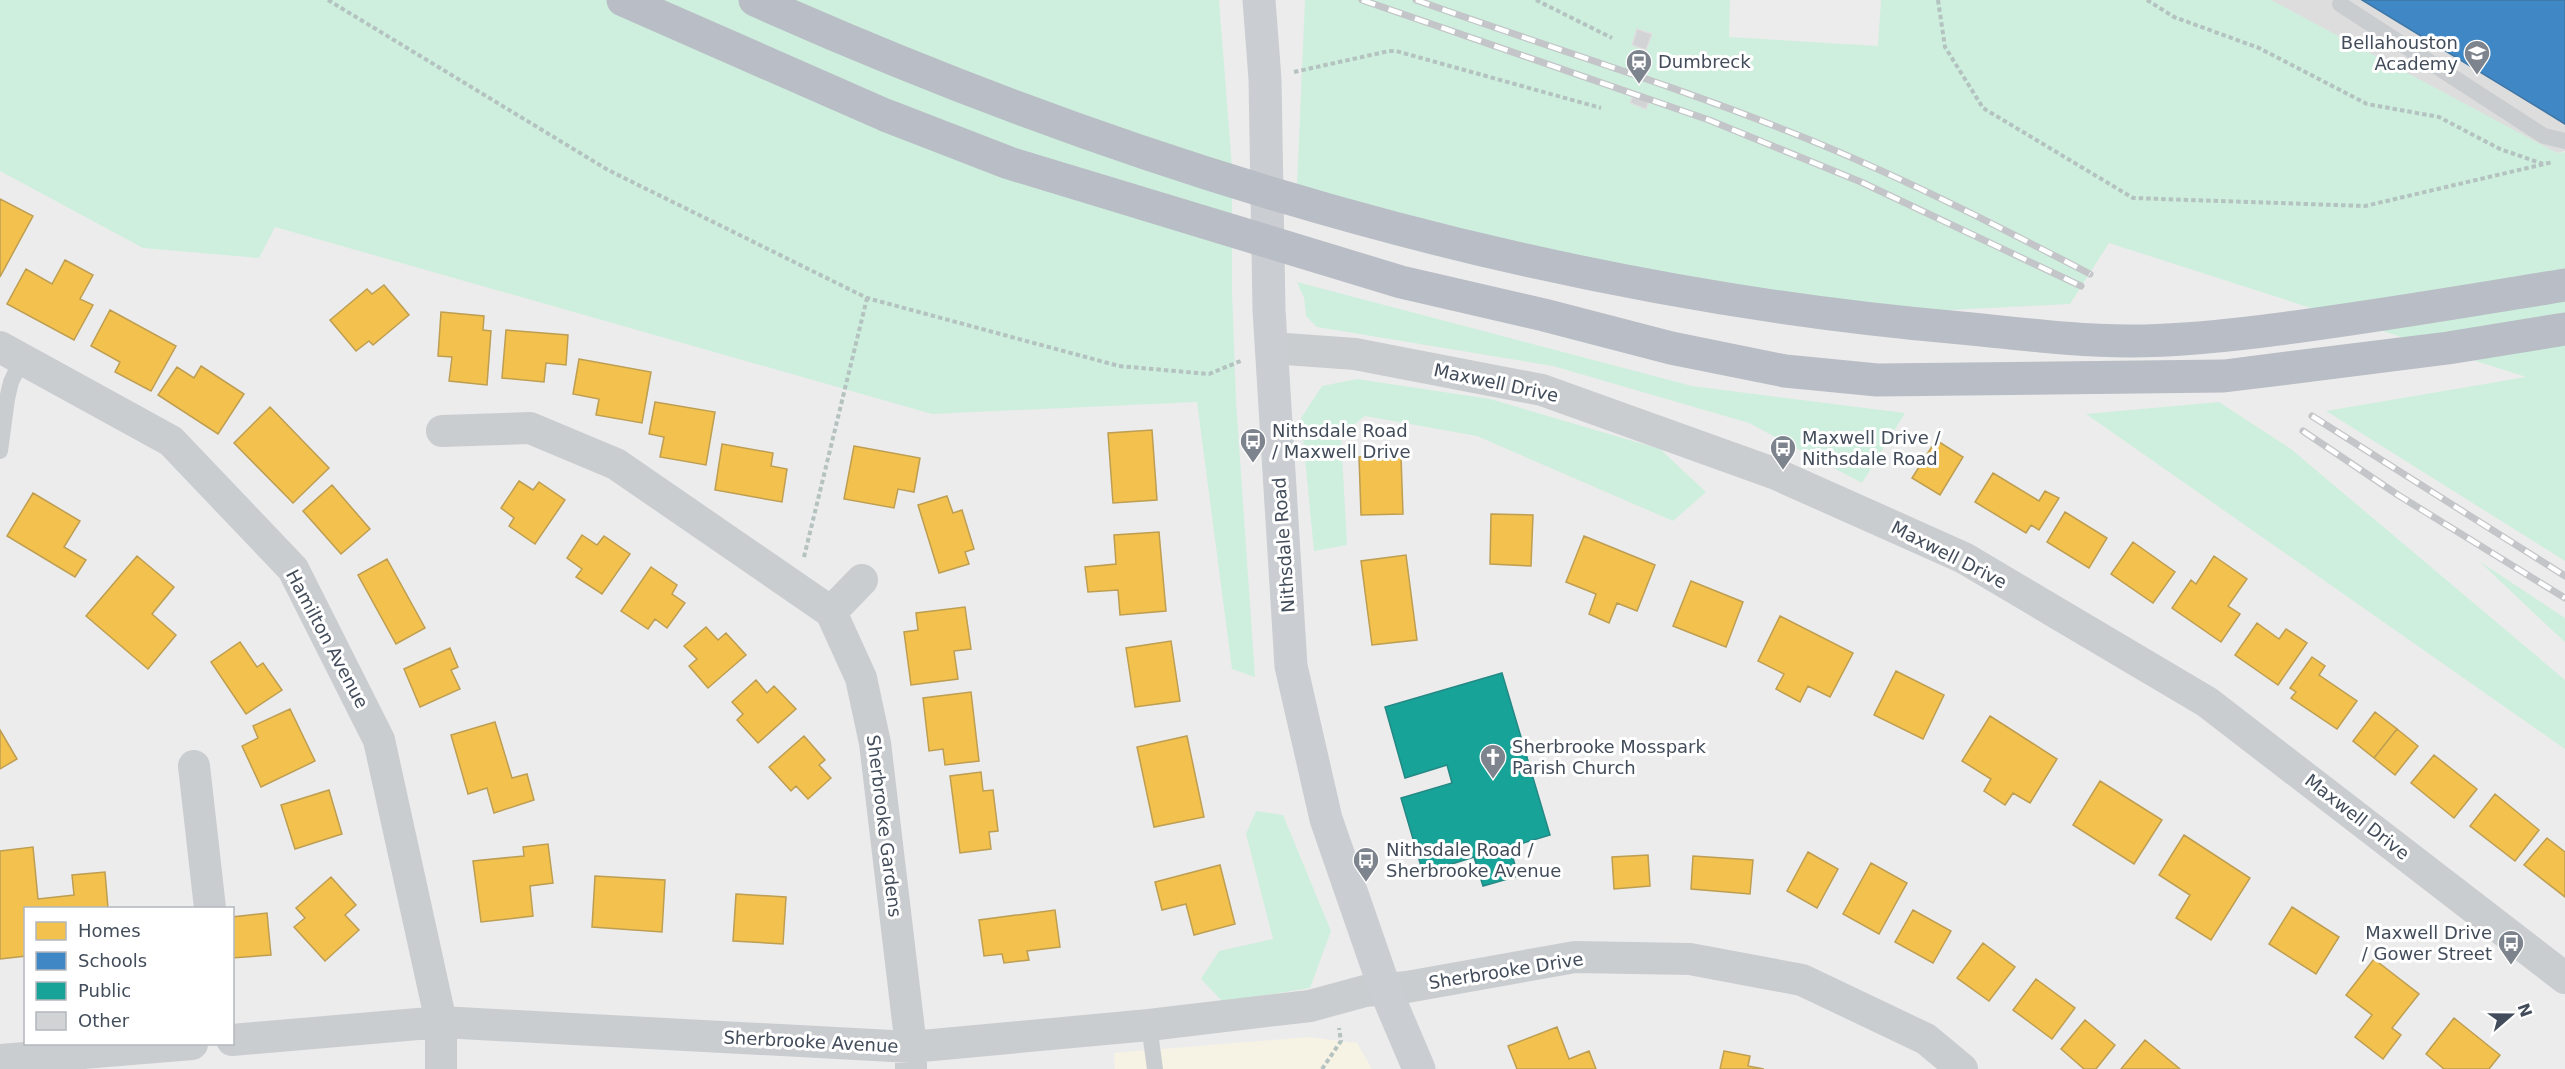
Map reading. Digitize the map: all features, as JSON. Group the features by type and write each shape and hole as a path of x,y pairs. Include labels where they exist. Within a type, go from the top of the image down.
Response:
{"highway":[{"path":"623,0 875,110 1009,164 1401,282 1544,315 1671,348 1785,370 1877,380 2182,378 2277,370 2448,348 2565,329"},
{"path":"755,0 982,94 1155,157 1332,211 1497,253 1703,297 1910,325 2127,341 2225,336 2333,322 2565,285"},
{"path":"764,0 821,29"}],"street":[{"name":"Nithsdale Road","path":"1259,0 1265,79 1269,310 1292,666 1326,819 1385,989 1419,1069"},
{"name":"Maxwell Drive","path":"1272,348 1355,354 1542,390 1776,474 1964,558 2207,702 2565,978"},
{"name":"Hamilton Avenue","path":"11,353 171,441 293,569 379,740 441,1022 441,1069"},
{"path":"442,430 530,428 616,464 831,612 862,580"},
{"name":"Sherbrooke Gardens","path":"831,612 861,678 875,743 911,1058"},
{"path":"194,766 210,907"},
{"name":"Sherbrooke Drive","path":"1385,989 1575,957 1690,959 1802,980 1926,1040 1962,1069"},
{"name":"Sherbrooke Avenue","path":"234,1040 441,1022 911,1058 1149,1025 1310,1006 1365,991 1385,989"},
{"path":"0,1060 180,1045"}],"lane":[{"path":"2340,3 2544,136 2565,141"},
{"path":"0,451 11,382 11,353"},
{"path":"1149,1025 1155,1069"}],"path":[{"path":"328,0 608,170 867,298 1119,366 1209,375 1272,348"},
{"path":"1536,0 1612,38"},
{"path":"1938,0 1945,47 1983,108 2133,198 2365,206 2554,162"},
{"path":"2147,0 2174,17 2259,48 2367,104 2439,117 2500,149 2543,165"},
{"path":"1288,74 1396,51 1601,108"},
{"path":"796,589 867,298"},
{"path":"1322,1069 1341,1041 1336,1000"}],"shaded area":[{"name":"Bellahouston Academy","path":"2224,0 2565,0 2565,151 2557,153"},
{"path":"1309,1037 1357,1043 1372,1069 1115,1069 1114,1053"}],"green space":[{"path":"0,0 1219,0 1232,167 1232,290 1236,401 1255,677 1232,669 1197,402 932,414 275,227 259,258 143,248 0,171"},
{"path":"1305,0 1730,0 1729,37 1878,46 1881,0 2271,0 2557,153 2565,152 2565,561 2326,411 2526,377 2109,243 2070,304 1932,311 1608,270 1297,185"},
{"path":"1297,282 1692,386 1905,413 1862,483 1749,423 1553,366 1317,327 1306,316 1304,298"},
{"path":"1357,379 1490,399 1660,449 1706,492 1673,521 1477,436 1365,416 1341,435 1347,545 1314,551 1301,418 1322,386"},
{"path":"2219,402 2291,449 2565,680 2565,749 2086,414"},
{"path":"2479,561 2565,618 2565,642 2554,632"},
{"path":"1256,811 1283,815 1331,931 1310,988 1223,1002 1201,979 1219,951 1273,939 1246,834"}],"building: Homes":[{"path":"0,199 33,216 0,277"},
{"path":"65,260 93,275 80,299 93,305 74,340 7,304 26,269 52,284"},
{"path":"384,285 409,315 373,345 369,341 356,351 330,320 367,289 372,294"},
{"path":"110,310 176,346 151,391 115,372 120,362 91,346"},
{"path":"441,312 484,316 483,330 491,331 487,385 449,381 452,357 438,356"},
{"path":"506,330 568,335 566,365 546,363 544,382 502,378"},
{"path":"579,359 651,372 642,423 596,415 599,399 573,394"},
{"path":"201,366 244,394 218,434 158,395 177,367 194,378"},
{"path":"655,402 715,412 706,465 660,457 664,437 649,434"},
{"path":"270,407 329,468 293,503 234,443"},
{"path":"1152,430 1157,500 1113,503 1108,433"},
{"path":"1936,440 1963,457 1940,495 1912,478"},
{"path":"722,444 773,453 771,466 787,469 782,502 715,490"},
{"path":"854,446 920,458 914,492 898,489 894,508 844,499"},
{"path":"1401,456 1403,514 1361,515 1359,457"},
{"path":"1993,473 2039,501 2045,491 2059,498 2039,530 2031,525 2026,533 1975,502"},
{"path":"519,481 533,490 539,482 565,500 535,544 509,526 514,518 501,508"},
{"path":"332,485 370,529 341,554 303,511"},
{"path":"33,493 80,521 64,547 86,560 75,577 7,536"},
{"path":"947,496 953,513 962,510 974,549 965,552 969,564 939,573 918,505"},
{"path":"2065,512 2107,538 2089,568 2047,542"},
{"path":"1491,514 1533,515 1531,566 1490,564"},
{"path":"1159,532 1166,611 1120,615 1118,590 1088,592 1085,567 1116,564 1114,535"},
{"path":"582,535 597,545 604,536 630,554 602,594 576,577 582,569 567,558"},
{"path":"1584,536 1655,565 1637,611 1617,603 1609,623 1589,614 1596,594 1566,582"},
{"path":"2133,542 2175,572 2153,603 2111,574"},
{"path":"1406,555 1417,640 1372,645 1361,561"},
{"path":"137,556 174,587 152,614 176,635 148,669 86,616"},
{"path":"2214,556 2247,579 2228,606 2240,614 2221,642 2172,608 2191,580 2196,584"},
{"path":"387,559 425,628 396,644 358,575"},
{"path":"651,567 677,585 672,594 685,603 667,628 655,619 648,629 621,611"},
{"path":"1691,581 1743,602 1726,647 1673,626"},
{"path":"965,607 971,649 954,651 958,679 911,685 904,632 918,630 916,613"},
{"path":"1780,616 1853,653 1830,697 1808,686 1800,702 1776,689 1784,674 1758,661"},
{"path":"2257,623 2279,639 2286,629 2307,643 2278,685 2235,655"},
{"path":"706,627 718,640 726,633 746,655 708,688 689,666 697,659 684,646"},
{"path":"1171,641 1180,701 1135,707 1126,648"},
{"path":"240,642 257,667 263,663 282,690 246,714 211,662"},
{"path":"450,648 458,667 451,670 460,689 420,707 404,669"},
{"path":"2312,657 2325,666 2319,675 2357,701 2337,729 2291,698 2296,692 2290,688"},
{"path":"1896,671 1944,695 1923,739 1874,715"},
{"path":"756,680 767,693 774,686 796,709 758,743 737,720 743,714 732,702"},
{"path":"971,692 979,761 945,765 943,749 929,751 923,698"},
{"path":"290,709 315,761 261,787 242,746 258,738 253,726"},
{"path":"2375,712 2397,729 2374,758 2353,741"},
{"path":"1990,716 2057,759 2030,803 2013,793 2005,805 1984,791 1991,779 1962,761"},
{"path":"495,722 512,778 527,774 534,800 494,813 487,788 468,794 451,735"},
{"path":"2397,729 2418,746 2395,775 2374,758"},
{"path":"0,730 17,759 0,769"},
{"path":"804,736 825,760 819,765 831,778 808,799 796,786 791,791 769,767"},
{"path":"1187,736 1204,817 1154,827 1137,747"},
{"path":"2434,755 2477,789 2454,818 2411,783"},
{"path":"981,772 983,791 993,790 998,831 989,832 991,849 960,853 950,776"},
{"path":"2100,781 2162,820 2134,864 2073,825"},
{"path":"329,790 342,834 295,849 281,805"},
{"path":"2495,794 2539,830 2515,861 2470,826"},
{"path":"2184,835 2250,878 2211,940 2176,918 2190,895 2159,875"},
{"path":"2547,838 2565,852 2565,897 2524,865"},
{"path":"548,844 553,883 530,886 533,916 481,922 473,861 524,856 523,847"},
{"path":"33,847 38,899 74,895 72,875 105,872 108,907 24,907 24,956 0,959 0,851"},
{"path":"1808,852 1838,869 1817,908 1787,891"},
{"path":"1648,855 1650,886 1614,889 1612,857"},
{"path":"1693,856 1753,860 1750,894 1691,889"},
{"path":"1871,863 1907,883 1879,934 1843,914"},
{"path":"1220,865 1235,924 1194,935 1186,904 1162,910 1155,882"},
{"path":"595,876 665,880 662,932 592,927"},
{"path":"331,877 356,905 345,915 359,930 325,961 294,927 305,918 296,908"},
{"path":"736,894 786,897 783,944 733,941"},
{"path":"2292,907 2339,937 2316,974 2269,944"},
{"path":"1055,910 1060,947 1027,951 1029,960 1004,963 1002,954 984,956 979,920"},
{"path":"1913,910 1951,931 1933,963 1895,942"},
{"path":"267,913 271,955 234,958 234,917"},
{"path":"1983,943 2015,967 1989,1001 1957,978"},
{"path":"2374,959 2419,994 2392,1028 2401,1035 2383,1059 2355,1037 2372,1015 2346,995"},
{"path":"2036,979 2075,1008 2052,1039 2013,1010"},
{"path":"2454,1018 2500,1055 2489,1069 2444,1069 2426,1054"},
{"path":"2085,1020 2115,1045 2096,1069 2084,1069 2061,1049"},
{"path":"1557,1027 1569,1059 1589,1051 1596,1069 1517,1069 1508,1046"},
{"path":"2145,1040 2180,1069 2121,1069"},
{"path":"1724,1051 1750,1056 1748,1066 1764,1069 1720,1069"}],"building: Schools":[{"path":"2362,0 2565,0 2565,124"}],"building: Public":[{"name":"Sherbrooke Mosspark Parish Church","path":"1502,673 1550,835 1510,847 1518,876 1483,886 1474,857 1423,873 1401,798 1452,783 1447,765 1405,778 1385,707"}],"building: Other":[{"path":"1637,29 1652,34 1646,50 1632,45"},
{"path":"1633,95 1649,101 1646,109 1630,103"}],"railway":[{"path":"1362,0 1709,120 1861,182 2081,286"},
{"path":"1416,0 1739,112 1824,146 1939,198 2090,274"},
{"path":"2312,416 2565,576"},
{"path":"2303,431 2398,495 2565,598"}],"place":[{"name":"Bellahouston Academy","path":"2477,76"},
{"name":"Dumbreck","path":"1639,85"},
{"name":"Nithsdale Road / Maxwell Drive","path":"1253,464"},
{"name":"Maxwell Drive / Nithsdale Road","path":"1783,471"},
{"name":"Sherbrooke Mosspark Parish Church","path":"1493,780"},
{"name":"Nithsdale Road / Sherbrooke Avenue","path":"1366,883"},
{"name":"Maxwell Drive / Gower Street","path":"2511,966"}]}
